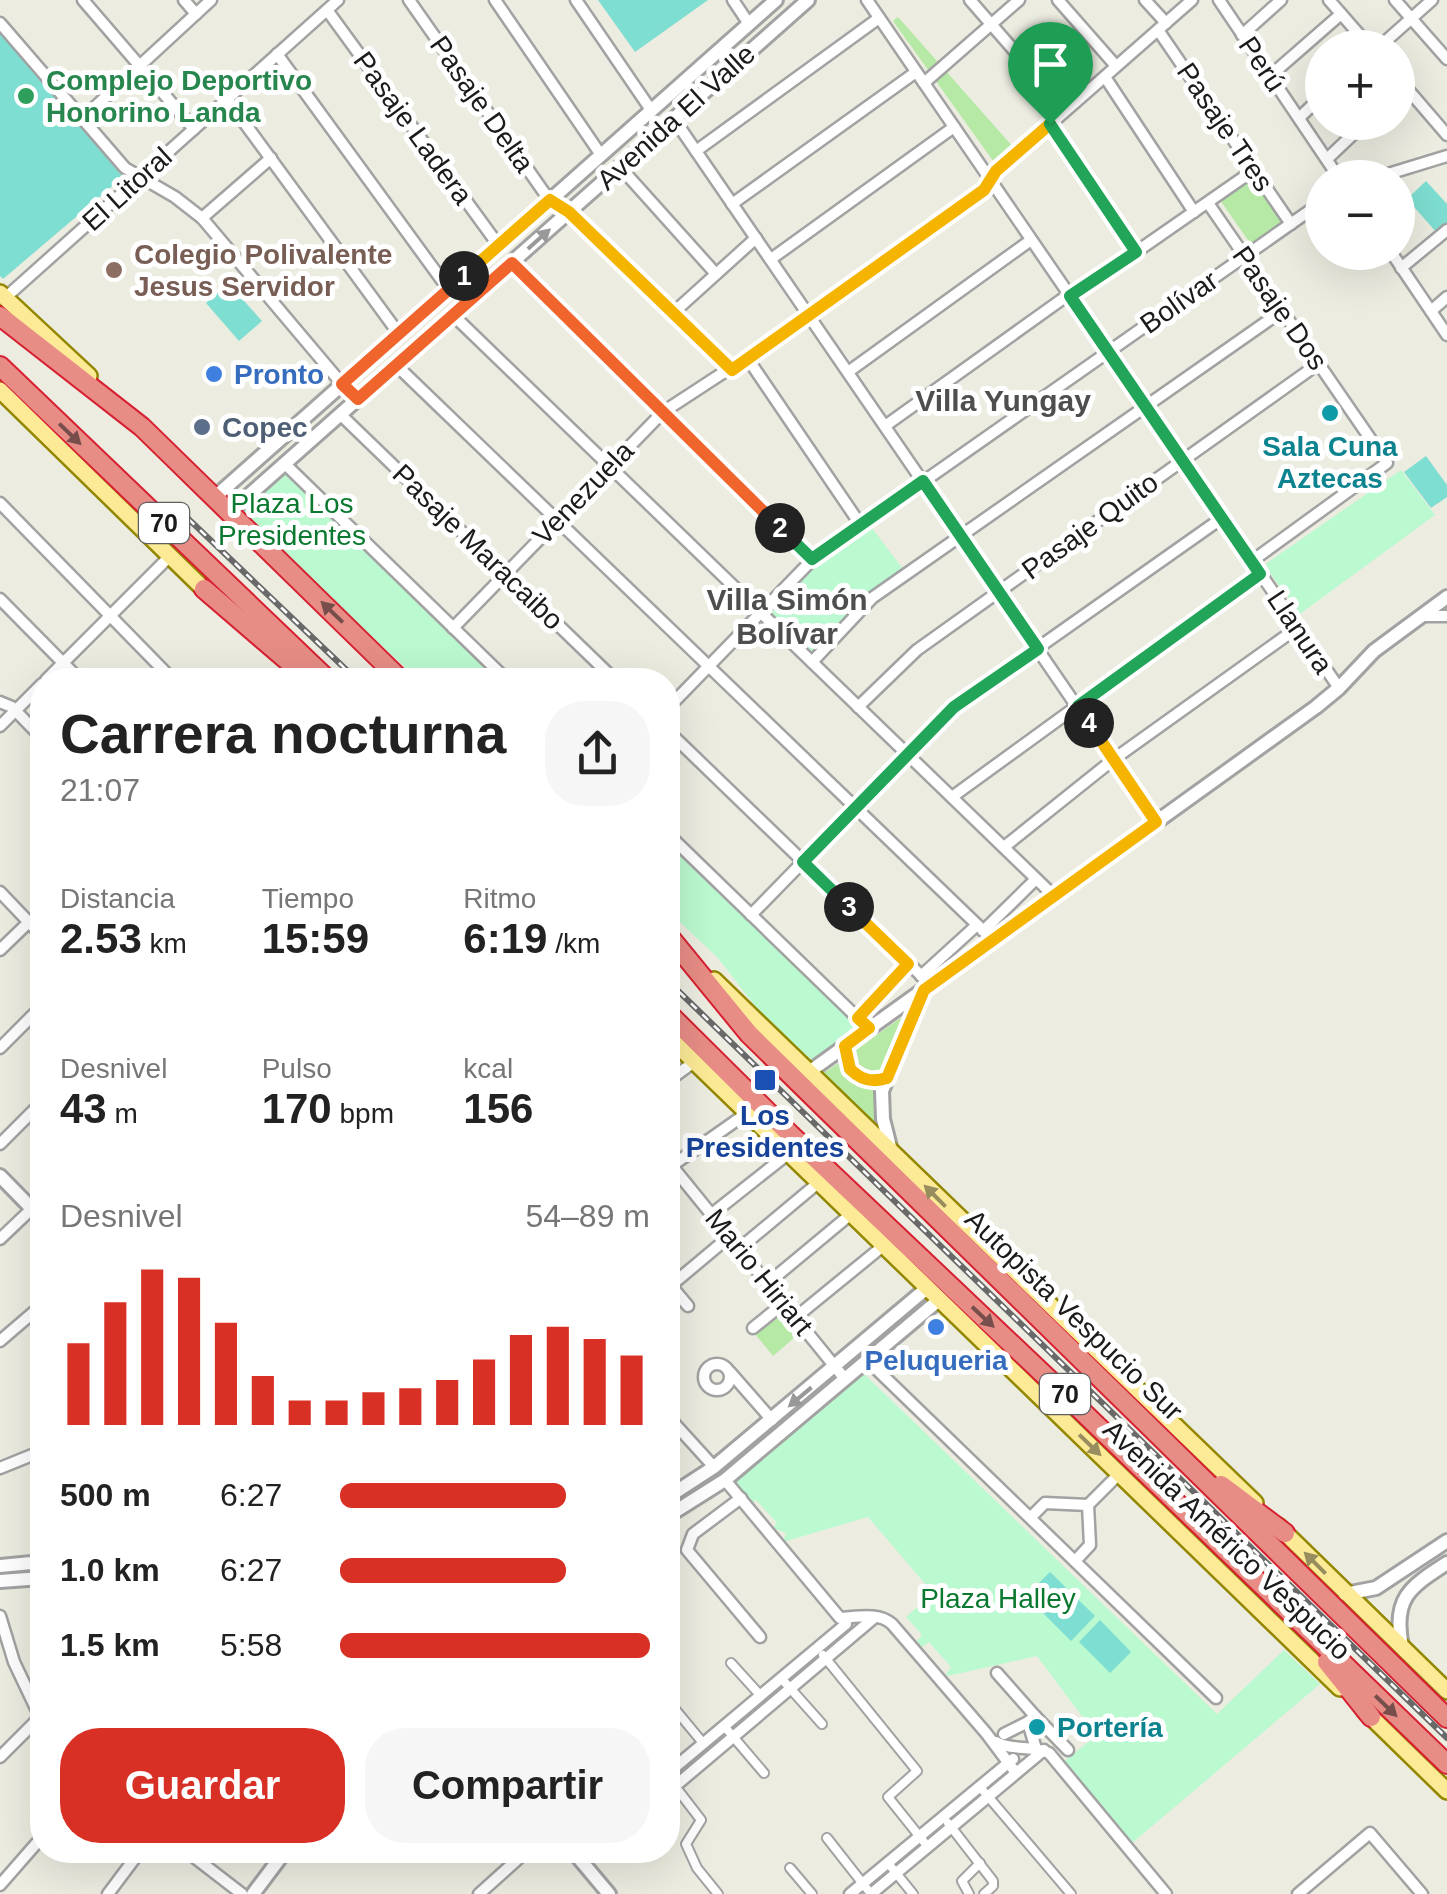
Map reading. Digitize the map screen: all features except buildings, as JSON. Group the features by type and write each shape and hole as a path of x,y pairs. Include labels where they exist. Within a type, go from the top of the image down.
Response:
{"highway":[{"name":"70","path":"2,302 142,428 389,668"},
{"name":"70","path":"0,366 315,668"},
{"path":"204,589 296,668"},
{"name":"Autopista Vespucio Sur","path":"680,949 749,1034 1447,1718"},
{"name":"70","path":"680,1024 1447,1764"},
{"path":"1166,1445 1285,1532"},
{"path":"1291,1614 1372,1717"}],"main road":[{"path":"0,390 286,668"},
{"name":"Avenida Américo Vespucio","path":"680,947 1447,1691"},
{"name":"Avenida Américo Vespucio","path":"680,1048 1447,1790"}],"street":[{"path":"83,0 194,129"},
{"path":"184,0 196,14"},
{"path":"83,118 212,0"},
{"name":"El Litoral","path":"2,302 338,0"},
{"name":"Pasaje Delta","path":"409,0 550,200 569,212 732,370"},
{"path":"495,0 601,156"},
{"path":"576,0 652,110"},
{"path":"733,0 749,24"},
{"name":"Avenida El Valle","path":"215,498 776,0"},
{"name":"Avenida El Valle","path":"230,512 808,0"},
{"name":"Llanura","path":"867,0 1339,688"},
{"path":"970,0 1066,110"},
{"path":"924,83 1018,0"},
{"path":"1058,0 1116,66"},
{"name":"Pasaje Tres","path":"1145,0 1291,224"},
{"name":"Venezuela","path":"453,628 663,412 748,359 984,190 996,171 1192,0"},
{"name":"Perú","path":"1218,0 1326,158"},
{"path":"1242,35 1281,0"},
{"path":"1329,0 1357,30"},
{"path":"1395,0 1447,59"},
{"path":"1396,30 1432,0"},
{"name":"Pasaje Ladera","path":"326,10 499,246"},
{"path":"1270,76 1342,14"},
{"path":"696,151 879,18"},
{"path":"0,23 125,168 202,218 358,399"},
{"path":"277,54 449,290"},
{"path":"732,204 916,72"},
{"path":"1105,76 1194,212"},
{"path":"227,99 399,334"},
{"path":"1415,102 1447,135"},
{"path":"1298,118 1305,112"},
{"path":"674,119 1156,822"},
{"path":"1050,124 1136,252"},
{"path":"770,259 954,127"},
{"path":"1326,158 1346,140"},
{"path":"1415,166 1447,156"},
{"path":"202,218 271,158"},
{"path":"620,167 716,274"},
{"path":"885,426 1254,170"},
{"name":"Pasaje Dos","path":"1208,203 1387,464 1252,561"},
{"name":"Bolívar","path":"680,695 812,559 1305,214"},
{"path":"1415,256 1447,230"},
{"path":"673,313 756,238"},
{"path":"848,372 1032,240"},
{"path":"512,263 812,559"},
{"path":"1402,270 1447,335"},
{"path":"1431,312 1447,298"},
{"path":"812,662 872,598 1282,311"},
{"path":"454,314 1054,896"},
{"path":"748,359 860,524"},
{"name":"Pasaje Quito","path":"858,707 909,656 1318,364"},
{"path":"396,365 984,932"},
{"name":"Pasaje Maracaibo","path":"340,414 603,668"},
{"path":"271,448 320,433"},
{"path":"284,464 495,668"},
{"path":"0,503 162,668"},
{"path":"751,915 954,707 1222,518"},
{"path":"59,668 170,556"},
{"path":"952,798 1260,574"},
{"path":"892,1153 882,1102 887,1078 925,984 984,932 1054,896 1339,688 1367,658 1447,597"},
{"path":"0,598 69,668"},
{"path":"1422,616 1447,616"},
{"path":"1004,848 1114,759 1298,628"},
{"path":"0,726 30,696"},
{"path":"0,702 16,710 30,725"},
{"path":"680,743 925,984"},
{"path":"680,846 869,1028"},
{"path":"808,1072 925,984 1036,879"},
{"path":"0,892 29,922 0,950"},
{"path":"858,1018 908,964"},
{"path":"0,1048 30,1018"},
{"path":"845,1046 847,1064 859,1077 887,1078"},
{"path":"680,1072 694,1062"},
{"path":"680,1161 747,1113"},
{"path":"0,1144 30,1114"},
{"path":"712,1214 788,1153"},
{"path":"0,1176 30,1201"},
{"name":"Mario Hiriart","path":"680,1179 846,1378"},
{"path":"740,1248 818,1183"},
{"path":"768,1283 851,1214"},
{"path":"0,1239 30,1216"},
{"path":"680,1276 730,1236"},
{"path":"796,1317 883,1246"},
{"path":"680,1508 725,1480 846,1378 934,1294"},
{"path":"680,1489 934,1294"},
{"path":"680,1297 688,1306"},
{"path":"753,1328 784,1303"},
{"path":"0,1341 30,1315"},
{"path":"867,1360 1216,1698"},
{"path":"728,1370 772,1420"},
{"path":"680,1429 714,1466"},
{"path":"0,1468 30,1455"},
{"path":"1031,1517 1045,1503 1088,1505 1120,1474"},
{"path":"725,1480 855,1635"},
{"path":"741,1498 694,1534 687,1550 760,1636"},
{"path":"1075,1560 1090,1545 1088,1505"},
{"path":"1345,1594 1376,1588 1447,1541"},
{"path":"1426,1555 1428,1567 1434,1571"},
{"path":"0,1566 30,1563"},
{"path":"1402,1649 1398,1622 1401,1606 1414,1586 1447,1563"},
{"path":"0,1582 30,1579"},
{"path":"0,1616 2,1636 30,1696"},
{"path":"680,1774 733,1737 875,1617"},
{"path":"680,1770 703,1744 817,1648 843,1621 875,1617 886,1618 892,1624 1016,1774"},
{"path":"817,1648 917,1771 888,1797 924,1842"},
{"path":"731,1663 760,1696"},
{"path":"997,1673 1031,1719 1068,1750"},
{"path":"782,1678 822,1724"},
{"path":"680,1715 703,1744"},
{"path":"1004,1734 1031,1719"},
{"path":"1031,1719 1035,1749 1166,1894"},
{"path":"724,1726 764,1773"},
{"path":"0,1757 30,1729"},
{"path":"986,1734 999,1744 1035,1749"},
{"path":"827,1838 871,1894 896,1873 944,1817 1008,1762 1035,1749"},
{"path":"850,1894 888,1863 952,1827 1016,1774 1035,1749"},
{"path":"980,1786 1065,1892"},
{"path":"680,1795 701,1820 686,1844 696,1868 718,1894"},
{"path":"944,1817 994,1883 984,1894"},
{"path":"1304,1892 1370,1833 1422,1894"},
{"path":"0,1885 30,1850"},
{"path":"108,1894 131,1863"},
{"path":"202,1863 242,1894"},
{"path":"253,1894 276,1863"},
{"path":"479,1894 514,1863"},
{"path":"584,1863 609,1894"},
{"path":"888,1863 913,1894"},
{"path":"968,1894 962,1880 980,1864"},
{"path":"790,1868 812,1894"}],"green space":[{"path":"898,17 1014,148 996,165 893,21"},
{"path":"1255,178 1286,222 1252,246 1220,200"},
{"path":"1401,470 1435,515 1300,614 1264,565"},
{"name":"Plaza Los Presidentes","path":"286,471 490,668 406,668 240,514"},
{"path":"869,524 906,573 815,657 768,614 819,560"},
{"path":"680,851 861,1026 812,1060 770,1025 717,957 680,922"},
{"path":"910,1011 887,1069 876,1074 861,1066 853,1052"},
{"path":"842,1061 855,1082 879,1090 884,1135 820,1075"},
{"path":"782,1311 801,1332 773,1356 755,1334"},
{"name":"Plaza Halley","path":"862,1372 1217,1714 1284,1650 1320,1684 1131,1844 1063,1762 1092,1739 1093,1731 1037,1656 948,1676 951,1667 929,1642 922,1647 917,1641 922,1635 906,1617 933,1593 868,1517 783,1542 786,1533 773,1528 777,1523 756,1500 751,1504 733,1480"}],"shaded area":[{"path":"598,0 708,0 635,52"},
{"name":"Complejo Deportivo Honorino Landa","path":"0,33 123,177 3,279 0,276"},
{"path":"1426,181 1447,204 1447,224 1437,233 1415,208 1415,191"},
{"path":"228,283 262,321 239,341 206,303"},
{"path":"1426,456 1447,485 1447,497 1431,508 1404,472"},
{"path":"1050,1572 1095,1616 1071,1641 1026,1596"},
{"path":"1100,1620 1131,1652 1110,1673 1079,1642"}],"railway":[{"path":"177,508 344,668"},
{"path":"680,993 1447,1738"}],"place":[{"name":"Complejo Deportivo Honorino Landa","path":"26,96"},
{"name":"Colegio Polivalente Jesus Servidor","path":"114,270"},
{"name":"Pronto","path":"214,374"},
{"name":"Sala Cuna Aztecas","path":"1330,413"},
{"name":"Copec","path":"202,427"},
{"name":"Los Presidentes","path":"765,1080"},
{"name":"Peluqueria","path":"936,1327"},
{"name":"Portería","path":"1037,1727"}],"district":[{"name":"Villa Yungay","path":"1003,400"},
{"name":"Villa Simón Bolívar","path":"787,616"}],"route":[{"path":"1050,124 1136,252 1070,296 1260,574 1078,706 1156,822 924,990 887,1078 870,1080 850,1069 845,1046 869,1028 858,1018 908,964 803,862 954,707 1038,649 923,481 812,559 512,263 358,399 342,384 550,200 569,212 732,370 984,190 996,171 1050,124"}]}
